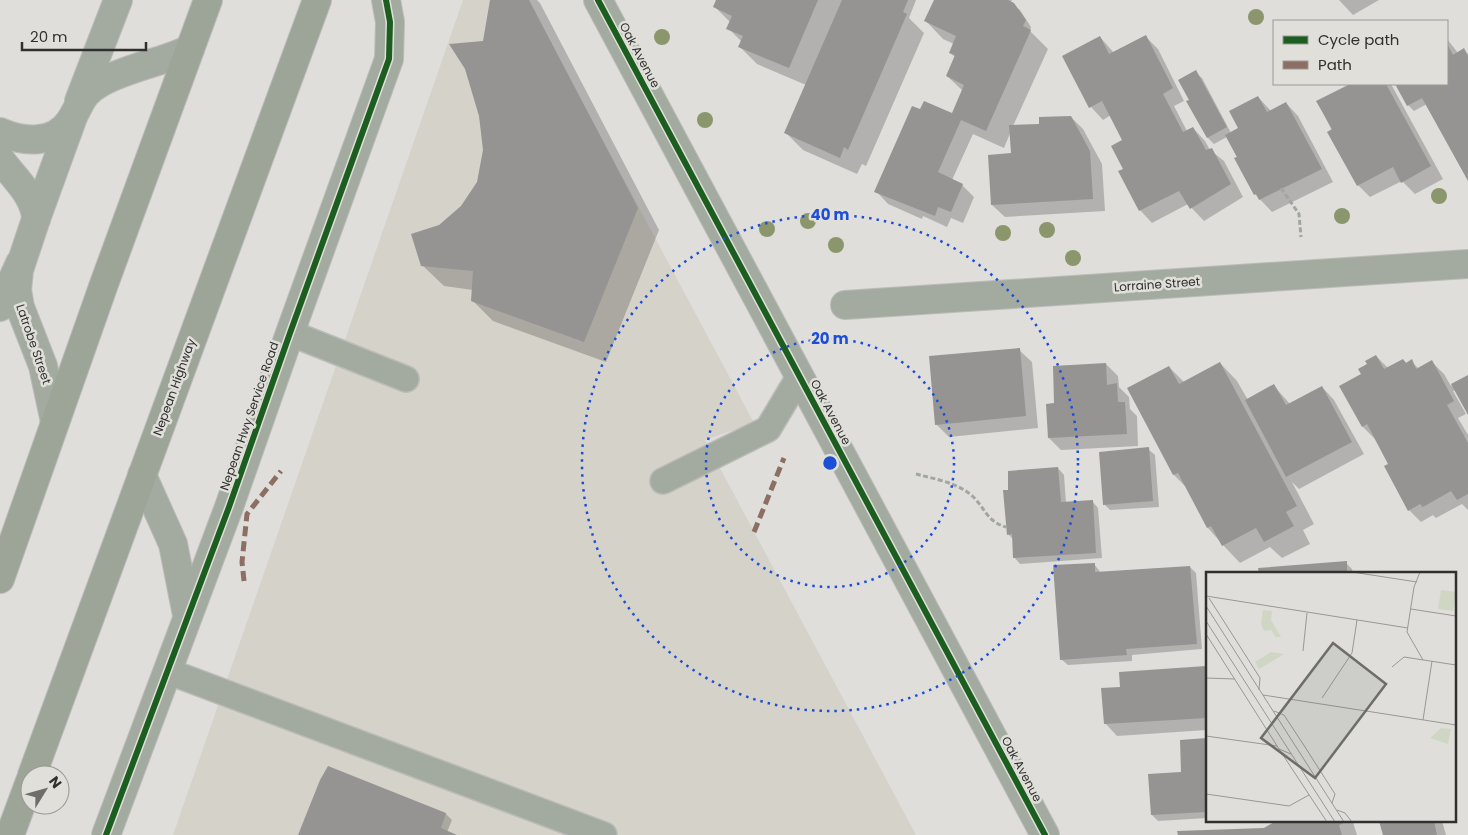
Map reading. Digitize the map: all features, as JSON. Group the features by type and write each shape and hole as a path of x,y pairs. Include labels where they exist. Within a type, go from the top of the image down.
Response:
{"highway":[{"path":"0,579 54,422 208,0"},
{"name":"Nepean Highway","path":"36,765 317,0"},
{"path":"10,835 20,808"}],"street":[{"path":"36,219 118,0"},
{"name":"Nepean Hwy Service Road","path":"106,835 187,615 230,507 290,332 389,59 390,22 386,0"},
{"name":"Oak Avenue","path":"598,0 1045,835"},
{"path":"0,132 26,140 42,138 57,133 91,88 109,78 154,64 190,49"},
{"path":"0,158 30,198 36,219"},
{"name":"Latrobe Street","path":"36,219 21,260 17,283 18,297 43,366 54,422"},
{"path":"0,307 21,260"},
{"name":"Lorraine Street","path":"846,305 1468,264"},
{"path":"142,475 173,544 187,615"}],"lane":[{"path":"290,332 406,379"},
{"path":"663,481 768,430 799,377"},
{"path":"167,671 604,835"}],"path":[{"path":"1281,188 1299,214 1300,237"},
{"path":"916,474 958,487 970,494 994,524 1006,527"}],"shaded area":[{"path":"463,0 528,0 754,423 705,440 916,835 173,835"}],"building":[{"path":"490,0 529,0 638,208 584,342 471,301 473,271 421,266 411,234 439,225 461,206 477,182 483,150 479,116 465,69 449,44 483,41"},
{"path":"716,0 818,0 789,68 738,47 743,36 726,29 732,16 713,7"},
{"path":"842,0 908,0 903,12 907,14 848,150 844,147 840,158 784,133"},
{"path":"934,0 1008,0 1014,3 1026,20 1023,26 1031,30 986,131 961,120 938,172 963,184 951,212 938,207 935,216 874,192 912,106 920,109 924,101 952,113 964,85 946,76 955,55 949,53 956,36 924,21"},
{"path":"1146,35 1173,88 1163,94 1183,132 1193,127 1206,150 1212,148 1231,184 1190,209 1179,191 1139,211 1118,171 1123,169 1111,146 1122,140 1102,101 1089,108 1062,56 1100,36 1109,54"},
{"path":"1448,46 1453,55 1464,48 1468,56 1468,181 1422,98 1407,106 1396,85 1448,85"},
{"path":"1196,70 1227,127 1207,138 1186,101 1189,100 1178,80"},
{"path":"1348,85 1387,85 1431,166 1401,183 1393,167 1357,186 1327,132 1332,129 1316,101"},
{"path":"1258,96 1267,112 1286,102 1322,169 1259,200 1256,194 1254,195 1234,158 1237,157 1225,135 1238,128 1229,111"},
{"path":"1071,116 1090,151 1093,199 991,205 988,155 1011,153 1009,125 1039,124 1039,117"},
{"path":"1020,348 1026,416 935,425 929,356"},
{"path":"1376,355 1384,369 1403,359 1406,363 1412,359 1416,369 1432,360 1454,401 1447,405 1468,443 1468,494 1457,500 1451,491 1423,507 1420,504 1408,511 1384,466 1388,464 1367,424 1362,427 1339,386 1361,374 1358,369 1367,364 1365,361"},
{"path":"1220,362 1297,506 1286,512 1294,526 1264,542 1256,528 1222,546 1211,526 1207,528 1178,473 1173,475 1127,388 1169,366 1179,384"},
{"path":"1106,363 1107,385 1117,383 1118,402 1125,402 1127,434 1048,438 1046,404 1054,403 1053,366"},
{"path":"1468,375 1468,415 1451,384"},
{"path":"1274,384 1286,405 1322,386 1352,442 1286,477 1245,400"},
{"path":"1149,447 1153,501 1103,505 1099,452"},
{"path":"1058,467 1061,502 1093,500 1096,553 1013,558 1012,534 1007,535 1003,490 1008,490 1008,471"},
{"path":"1347,561 1347,572 1259,572 1258,568"},
{"path":"1095,563 1095,572 1190,566 1197,644 1126,649 1127,655 1060,660 1053,565"},
{"path":"1206,666 1206,718 1104,724 1101,688 1120,687 1119,672"},
{"path":"1206,738 1206,812 1151,815 1148,774 1181,772 1180,740"},
{"path":"328,766 446,813 441,828 457,835 298,835 320,780"},
{"path":"1274,822 1346,822 1339,825 1342,835 1178,835 1177,831 1264,828"},
{"path":"1379,822 1434,822 1437,835 1383,835"}],"marked path":[{"path":"754,532 784,458"},
{"path":"244,581 242,562 247,514 281,471"}],"cycle path":[{"path":"106,835 229,507 389,59 390,22 386,0"},
{"path":"598,0 1045,835"}]}
